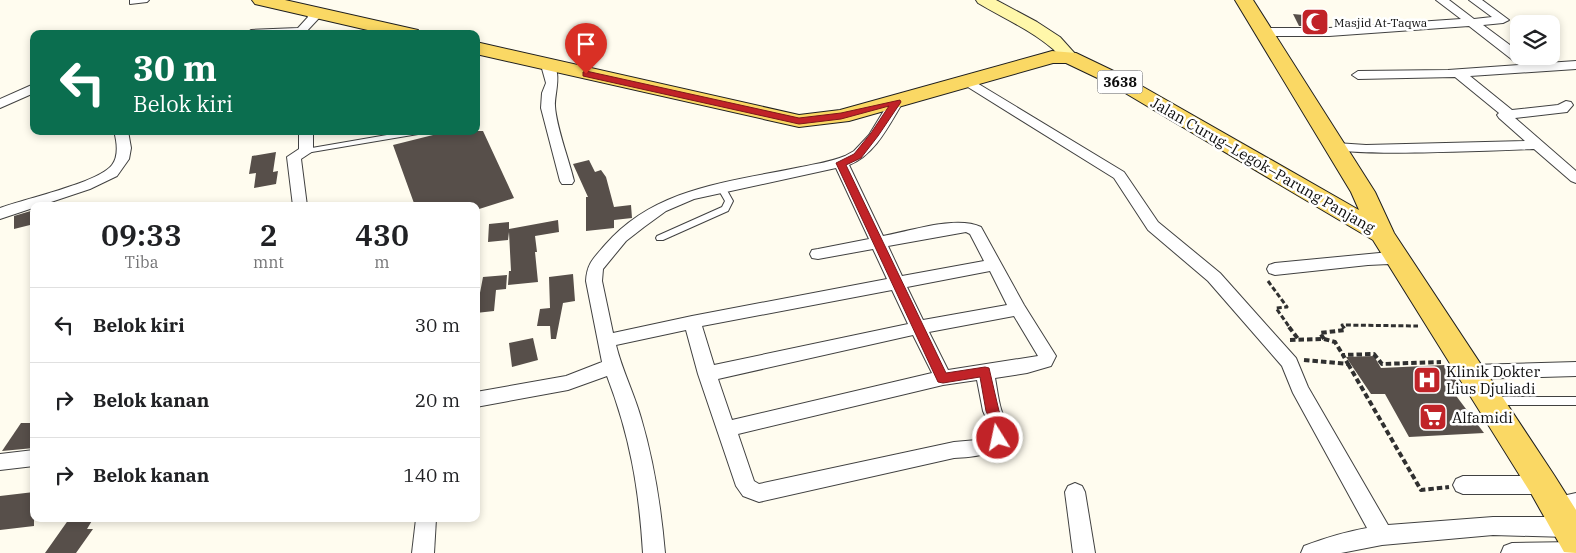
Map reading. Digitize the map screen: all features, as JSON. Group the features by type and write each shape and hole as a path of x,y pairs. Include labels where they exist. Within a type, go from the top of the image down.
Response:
{"main road":[{"path":"261,0 393,30"},
{"path":"1244,0 1363,192 1382,234"},
{"path":"480,49 799,121 841,116 1052,57 1069,57"},
{"name":"Jalan Curug–Legok–Parung Panjang","path":"1069,57 1117,80 1382,234 1543,485 1566,504 1572,534"}],"street":[{"path":"984,0 1052,39 1064,48 1069,57"},
{"path":"1442,0 1514,54 1528,67"},
{"path":"1264,32 1329,32 1504,20 1474,0"},
{"path":"302,30 314,17 312,12"},
{"path":"547,65 554,82 548,93 548,108 567,181"},
{"path":"1358,75 1385,76 1458,73 1528,67 1573,67"},
{"path":"1458,73 1507,113 1562,109 1566,106"},
{"path":"967,81 1119,175 1153,226 1214,277 1291,355 1299,388 1382,535"},
{"path":"0,104 30,90"},
{"path":"654,553 652,513 645,471 630,415 612,366 594,281 595,268 621,238 662,208 690,195 840,163 857,156 875,134 896,102"},
{"path":"1507,113 1504,115 1506,118 1576,178"},
{"path":"0,214 26,203 71,191 117,170 123,159 123,135"},
{"path":"300,202 294,156 306,151 306,135"},
{"path":"1336,147 1366,149 1537,145"},
{"path":"840,163 898,283 917,328 943,378"},
{"path":"726,428 943,378 1027,366 1045,361 1047,356 1018,309 976,231 968,227 947,229 818,254"},
{"path":"1275,269 1368,259 1390,258 1400,262"},
{"path":"606,341 692,322 994,265"},
{"path":"707,374 917,328 1018,309"},
{"path":"692,322 707,374 746,486 750,490 760,493 954,450 976,449 989,446 998,438 998,424 992,411 985,372"},
{"path":"480,399 568,383 612,366"},
{"path":"1467,366 1576,369"},
{"path":"0,462 30,458"},
{"path":"1463,485 1543,485"},
{"path":"1075,492 1084,553"},
{"path":"423,553 426,522"},
{"path":"1312,553 1348,541 1382,535 1493,526 1572,534"},
{"path":"1512,553 1576,552"}],"lane":[{"path":"306,151 400,135"},
{"path":"660,238 725,209 729,201 721,187"},
{"path":"1490,401 1576,401"}],"path":[{"path":"1275,269 1262,273 1287,307 1276,308 1299,340"},
{"path":"1324,339 1320,333 1345,330 1342,325 1394,325 1397,327 1441,325"},
{"path":"1348,364 1300,360 1298,364 1291,355 1288,340 1324,339 1335,342 1344,355 1421,490 1463,485"},
{"path":"1344,355 1374,354 1382,364 1467,366"}],"building":[{"name":"Masjid At-Taqwa","path":"1293,14 1324,17 1328,26 1299,26"},
{"path":"480,131 483,131 514,198 480,209 480,202 414,202 393,145 433,135 480,135"},
{"path":"276,152 273,172 278,171 276,184 254,188 256,173 249,174 252,156"},
{"path":"589,160 595,172 601,170 606,177 614,207 631,205 632,218 614,220 614,228 586,231 586,197 588,197 573,164"},
{"path":"30,211 30,225 14,229 14,216"},
{"path":"558,220 559,232 535,236 538,282 508,285 509,271 511,271 509,232 508,240 488,242 489,224 509,222 509,229"},
{"path":"573,274 575,301 563,303 556,339 551,339 550,326 537,326 540,309 550,308 549,277"},
{"path":"507,275 506,289 496,290 494,311 480,313 480,293 483,277"},
{"path":"533,338 538,360 512,367 509,343"},
{"path":"1374,356 1381,368 1445,365 1465,393 1454,393 1484,433 1409,437 1385,394 1371,394 1346,357"},
{"path":"21,423 30,423 30,448 2,451"},
{"path":"30,492 30,522 34,522 34,526 0,530 0,496"},
{"path":"67,522 91,522 87,529 93,529 76,553 45,553"}],"place":[{"name":"Masjid At-Taqwa","path":"1315,22"},
{"name":"Klinik Dokter Lius Djuliadi","path":"1427,380"},
{"name":"Alfamidi","path":"1433,417"}],"route":[{"path":"586,74 799,121 841,116 896,102 875,134 857,156 847,162 840,163 898,283 917,328 943,378 985,372 992,411 998,424 998,438"}]}
